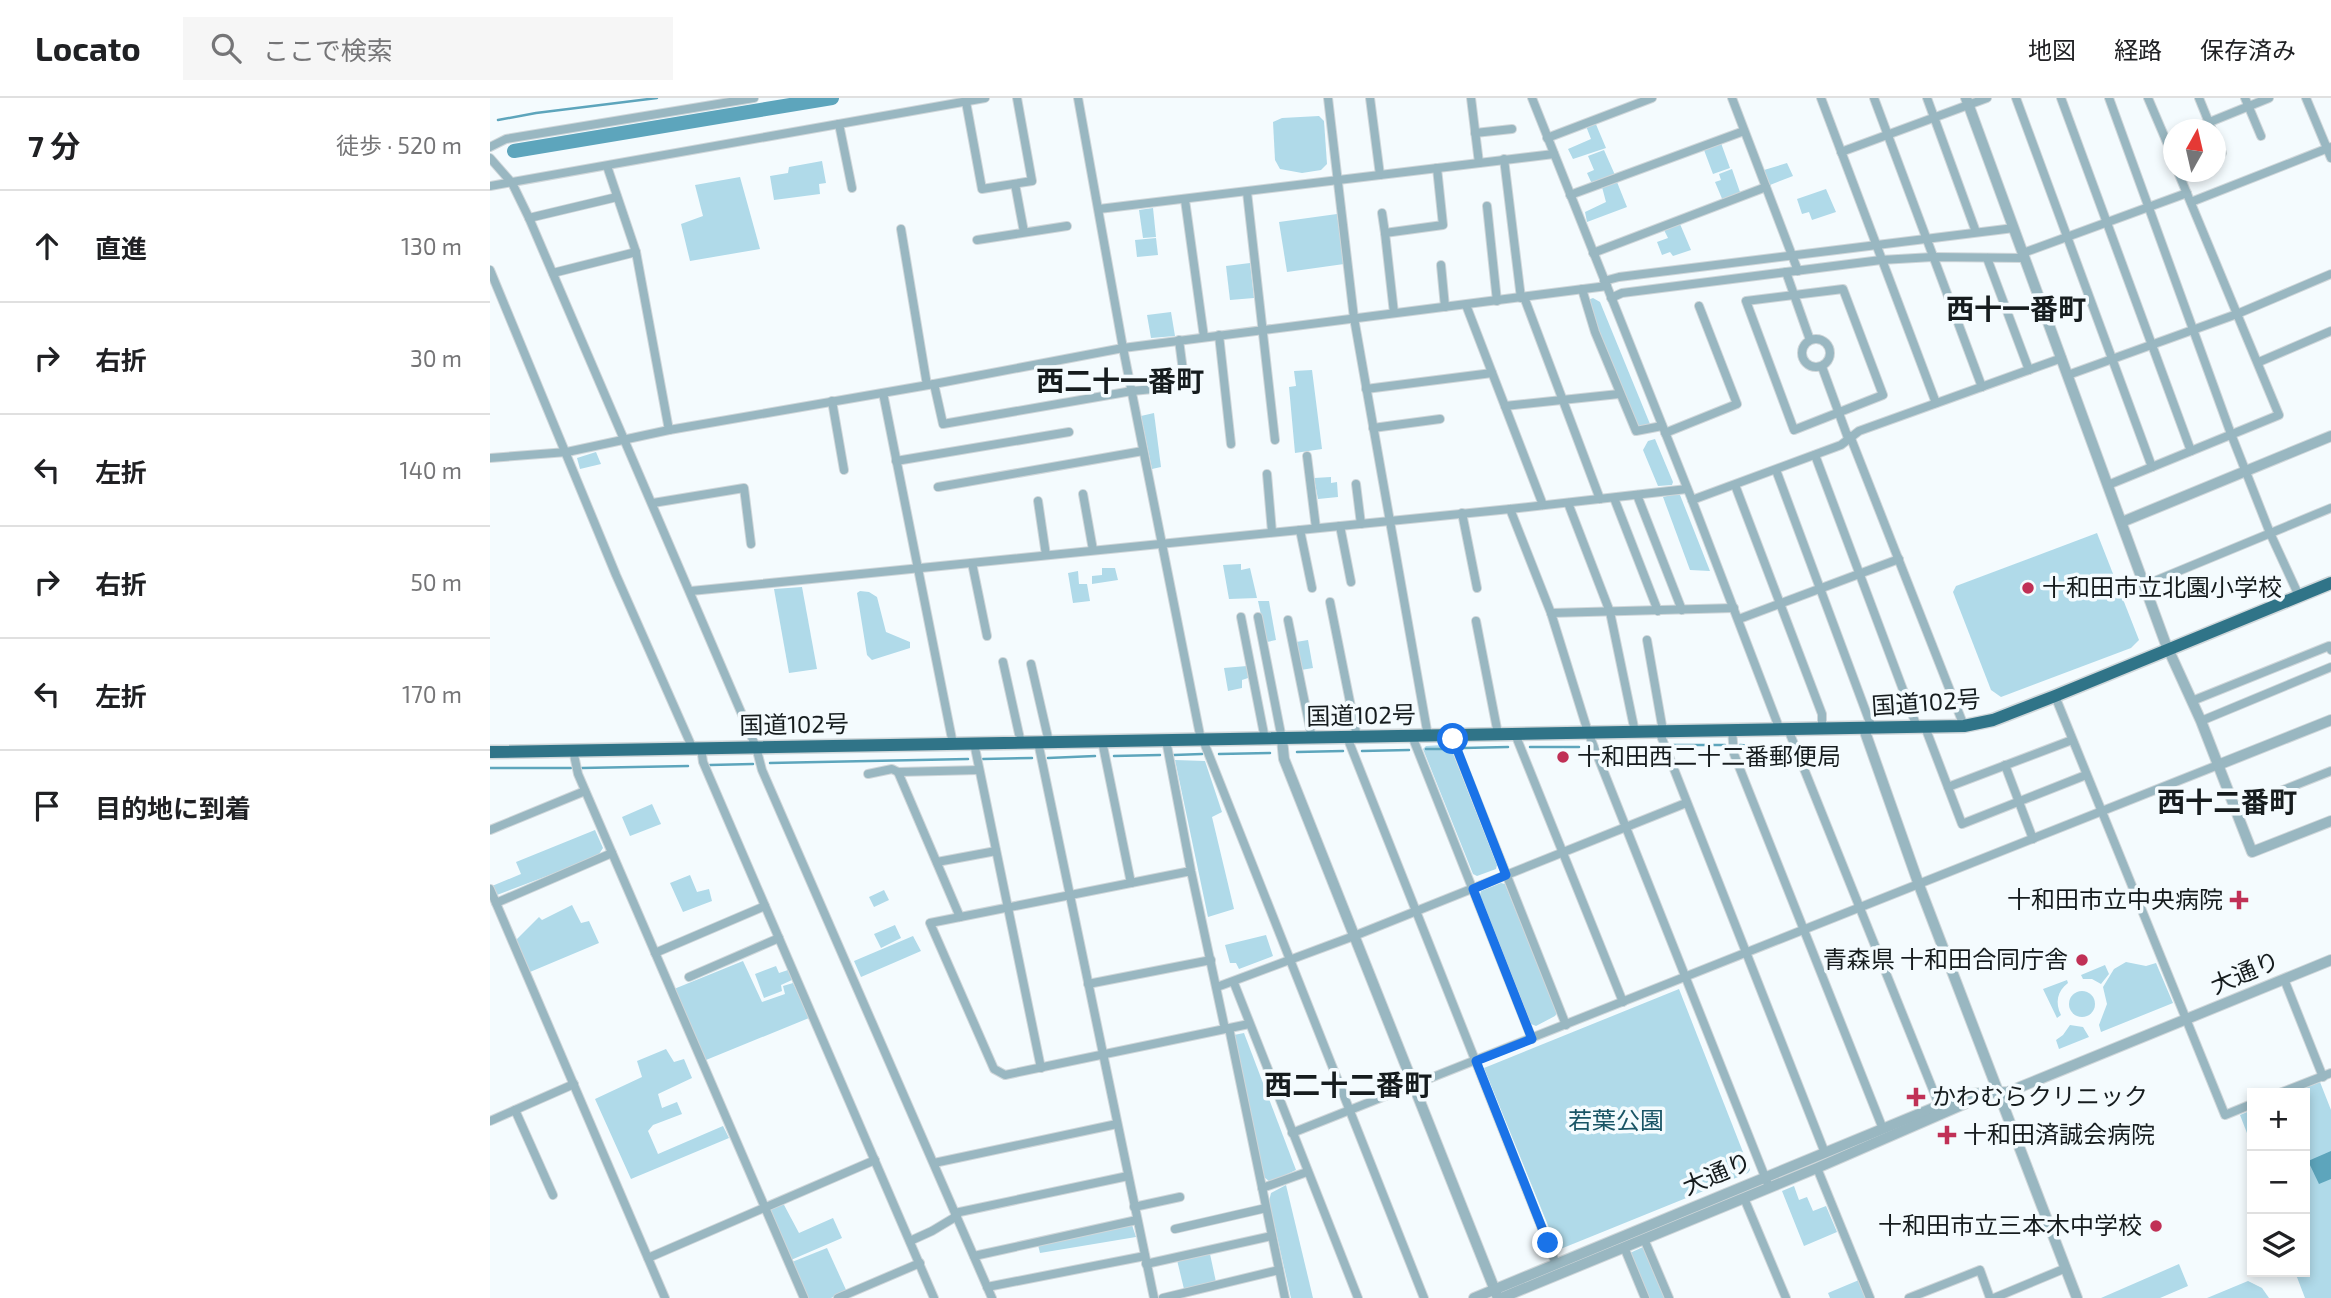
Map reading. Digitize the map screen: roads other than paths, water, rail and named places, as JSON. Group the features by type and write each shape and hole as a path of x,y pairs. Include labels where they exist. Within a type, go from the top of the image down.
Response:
{"highway":[{"name":"国道102号","path":"490,752 1964,726 1993,720 2055,696 2331,583"}],"street":[{"path":"490,147 506,139 754,98"},
{"path":"490,186 985,98"},
{"path":"967,102 982,189 1032,181 1017,98"},
{"path":"1077,98 1143,451 1202,740 1424,1298"},
{"path":"1328,98 1354,318 1428,736"},
{"path":"1370,98 1380,175"},
{"path":"1471,98 1479,163"},
{"path":"1532,98 1734,608 1860,907 1939,1105"},
{"path":"1547,138 1652,98"},
{"path":"1732,98 1798,271"},
{"path":"1821,98 1936,403"},
{"path":"1874,98 1982,387"},
{"path":"1927,98 1976,232"},
{"path":"1841,152 1934,118 1967,101 1987,98"},
{"path":"2016,98 2152,467"},
{"path":"2062,98 2191,451"},
{"path":"2109,98 2231,434 2270,533 2299,596"},
{"path":"2148,98 2163,125"},
{"path":"2199,98 2207,119"},
{"path":"2221,119 2247,102 2269,98"},
{"path":"2306,98 2331,158"},
{"path":"1967,101 2145,585 2252,852 2331,821"},
{"path":"2247,102 2261,136"},
{"path":"839,124 852,188"},
{"path":"1475,132 1512,129"},
{"path":"1570,195 1744,131"},
{"path":"2191,202 2329,148"},
{"path":"1099,209 1554,154"},
{"path":"490,158 512,183 529,218 691,591 756,747 762,770 992,1298"},
{"path":"1504,159 1522,297 1600,499"},
{"path":"607,166 636,252 669,430"},
{"path":"1385,233 1443,225 1437,168"},
{"path":"2108,485 2279,415 2182,182"},
{"path":"1015,184 1024,232"},
{"path":"1593,253 1766,187"},
{"path":"1247,192 1275,440"},
{"path":"1611,298 1622,293 1881,260 2024,256 2187,193"},
{"path":"529,218 617,197"},
{"path":"1185,200 1204,337"},
{"path":"1487,206 1497,301"},
{"path":"1382,213 1394,313"},
{"path":"976,240 1067,226"},
{"path":"490,458 567,452 669,430 1123,348 1582,289 1605,284 1619,277 2014,228"},
{"path":"901,229 931,384 943,424 1132,391 1185,386 1179,340"},
{"path":"553,273 636,252"},
{"path":"1987,258 2029,370"},
{"path":"1441,265 1445,307"},
{"path":"490,270 625,594 697,747 934,1298"},
{"path":"1786,272 1810,340"},
{"path":"2068,375 2237,314 2331,274"},
{"path":"1582,289 1619,394 1636,431 1663,429 1737,404 1699,306"},
{"path":"1843,289 1883,395 1794,430 1746,301 1795,295 1843,289"},
{"path":"1466,305 1542,505"},
{"path":"2259,362 2331,331"},
{"path":"1219,335 1231,444"},
{"path":"1810,340 1825,342 1830,350 1829,360 1822,367 1813,368 1803,359 1803,346 1810,340"},
{"path":"1692,500 1841,445 1859,431 2062,358"},
{"path":"1822,367 1964,726"},
{"path":"1366,389 1492,373"},
{"path":"883,393 953,744"},
{"path":"1505,407 1619,394"},
{"path":"832,401 844,470"},
{"path":"1373,428 1440,418"},
{"path":"896,461 1069,432"},
{"path":"2122,522 2331,436"},
{"path":"937,487 1143,451"},
{"path":"1815,455 1859,574 1962,824 2086,775"},
{"path":"1307,456 1316,528"},
{"path":"1776,470 1868,729 1919,885 2077,1298"},
{"path":"1267,474 1272,532"},
{"path":"1356,484 1362,524"},
{"path":"1735,485 1822,713 1822,729"},
{"path":"653,503 744,488 751,544"},
{"path":"691,591 1687,489"},
{"path":"1083,494 1093,550"},
{"path":"1637,495 1682,610"},
{"path":"1614,498 1657,611"},
{"path":"1038,501 1046,555"},
{"path":"1568,503 1610,612 1635,732"},
{"path":"2145,585 2331,508"},
{"path":"1510,509 1551,613 1588,732 1767,1182"},
{"path":"1462,513 1477,588"},
{"path":"1339,526 1351,582"},
{"path":"1300,530 1312,588"},
{"path":"1739,619 1899,559"},
{"path":"972,563 987,636"},
{"path":"1330,602 1352,737 1416,911 1556,1264"},
{"path":"1551,613 1734,608"},
{"path":"1241,617 1265,739"},
{"path":"1258,617 1284,759 1498,1295"},
{"path":"1288,620 1312,738"},
{"path":"1476,621 1498,734"},
{"path":"1647,640 1661,731 1686,803 1825,1153"},
{"path":"2192,701 2329,646 2331,650"},
{"path":"1003,662 1021,743"},
{"path":"1031,664 1070,895 1154,1298"},
{"path":"2201,721 2331,667"},
{"path":"2055,696 2225,1115 2247,1106"},
{"path":"1292,1133 2331,720"},
{"path":"1732,730 1734,754 1884,1129"},
{"path":"1515,734 1623,1002"},
{"path":"1451,735 1566,1025"},
{"path":"1412,736 1532,1039"},
{"path":"1166,740 1191,871 1285,1298"},
{"path":"1948,787 2072,740"},
{"path":"1102,741 1131,883"},
{"path":"974,743 1041,1068"},
{"path":"573,750 585,791 804,1298"},
{"path":"2005,765 2033,839"},
{"path":"868,774 892,769 898,772 979,770"},
{"path":"2235,809 2331,771"},
{"path":"898,772 960,918"},
{"path":"490,830 585,791"},
{"path":"1217,987 1291,961 1686,803"},
{"path":"937,862 996,851"},
{"path":"496,903 612,853"},
{"path":"1191,871 930,923 994,1069 1005,1075 1249,1024"},
{"path":"490,889 666,1298"},
{"path":"655,953 765,906"},
{"path":"689,977 779,938"},
{"path":"1088,984 1211,960"},
{"name":"大通り","path":"1474,1298 1498,1295 1744,1198 1767,1182 1825,1153 1939,1105 1967,1094 2008,1092 2331,960"},
{"path":"2284,979 2327,1075 2293,1088"},
{"path":"1234,983 1358,1298"},
{"path":"490,1121 573,1084"},
{"name":"大通り","path":"1498,1295 1556,1264 1767,1182 1816,1168 1972,1101 1978,1094"},
{"path":"515,1110 553,1195"},
{"path":"934,1163 1117,1124"},
{"path":"648,1258 875,1160"},
{"path":"1816,1168 1870,1298"},
{"path":"1262,1188 1307,1172"},
{"path":"910,1241 932,1231 956,1214 1128,1176"},
{"path":"1134,1207 1180,1197"},
{"path":"1744,1198 1786,1298"},
{"path":"1175,1229 1266,1208"},
{"path":"974,1256 1137,1220"},
{"path":"987,1287 1272,1236"},
{"path":"1644,1239 1669,1298"},
{"path":"1624,1247 1645,1298"},
{"path":"838,1298 919,1264"},
{"path":"1909,1298 1980,1270 1992,1298 2066,1268"},
{"path":"1163,1298 1279,1270"}],"waterway":[{"path":"498,120 657,98"},
{"path":"514,151 832,98"},
{"path":"1603,747 1656,745"},
{"path":"1673,745 1725,745"},
{"path":"1740,745 1789,748"},
{"path":"1463,748 1508,747"},
{"path":"1530,747 1579,747"},
{"path":"1426,749 1445,749"},
{"path":"1362,751 1409,750"},
{"path":"1297,752 1343,751"},
{"path":"1219,754 1270,753"},
{"path":"1174,755 1202,754"},
{"path":"1114,756 1160,755"},
{"path":"1048,758 1095,756"},
{"path":"983,759 1032,758"},
{"path":"770,763 968,759"},
{"path":"710,765 753,764"},
{"path":"582,768 688,766"},
{"path":"490,768 571,768"}],"place":[{"name":"十和田市立北園小学校","path":"2028,588"},
{"name":"十和田西二十二番郵便局","path":"1563,757"},
{"name":"十和田市立中央病院","path":"2239,900"},
{"name":"青森県 十和田合同庁舎","path":"2082,960"},
{"name":"かわむらクリニック","path":"1916,1097"},
{"name":"十和田済誠会病院","path":"1947,1135"},
{"name":"十和田市立三本木中学校","path":"2156,1226"}],"district":[{"name":"西十一番町","path":"2016,309"},
{"name":"西二十一番町","path":"1120,381"},
{"name":"西十二番町","path":"2227,802"},
{"name":"西二十二番町","path":"1348,1085"}],"park label":[{"name":"若葉公園","path":"1616,1121"}]}
